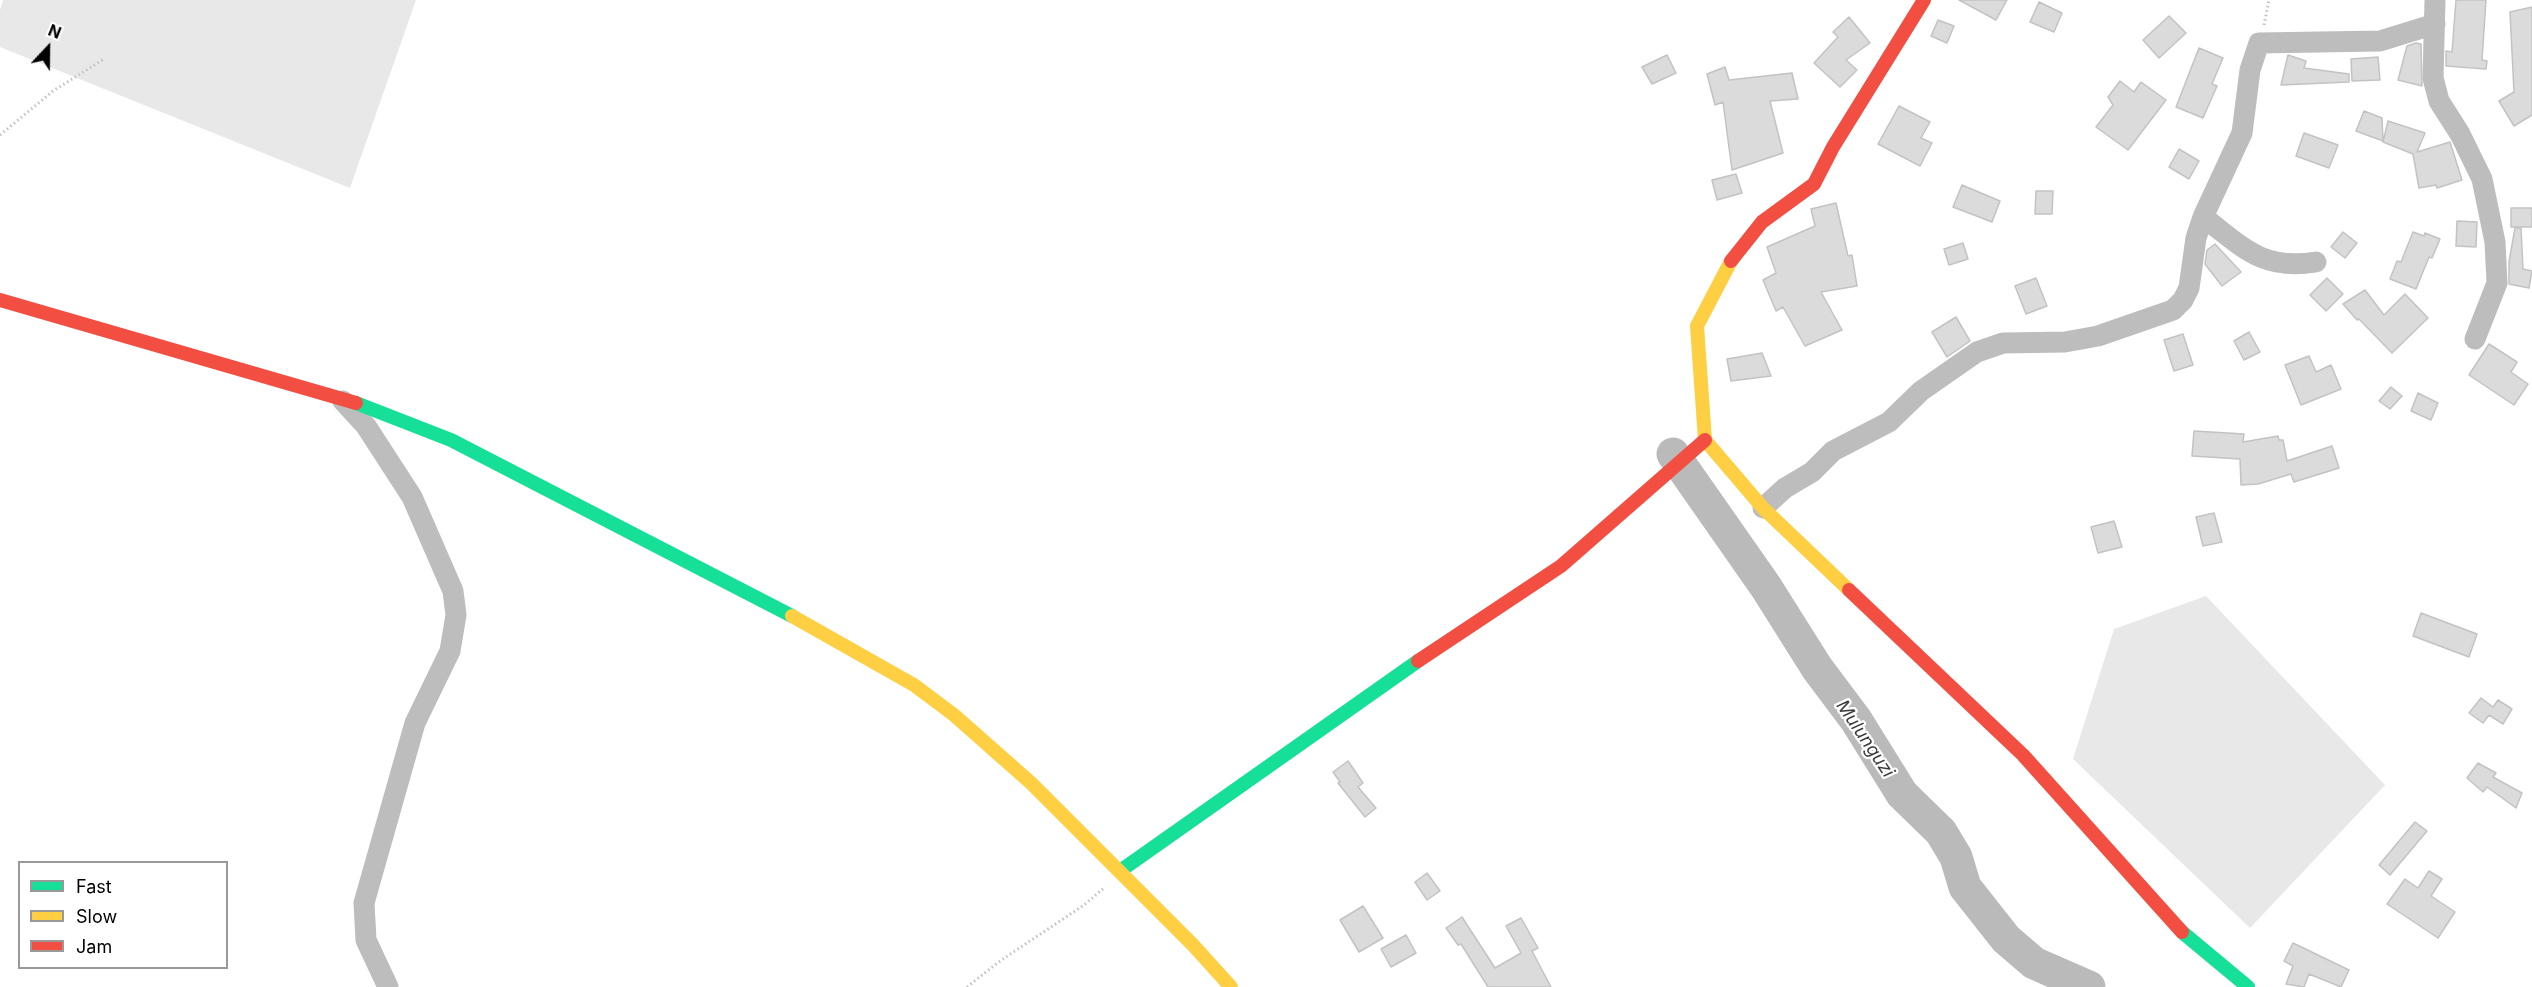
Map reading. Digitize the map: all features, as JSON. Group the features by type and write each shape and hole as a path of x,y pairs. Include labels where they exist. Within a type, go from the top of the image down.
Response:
{"street":[{"path":"1924,0 1833,147 1820,176 1814,184 1762,222 1741,245 1727,267 1697,326 1705,440 1763,508 2023,755 2180,930 2248,987"},
{"path":"2436,0 2433,78 2439,101 2460,134 2482,179 2494,242 2497,283 2475,339"},
{"path":"1763,508 1785,488 1812,472 1833,451 1889,422 1921,391 1977,352 2003,343 2065,342 2098,336 2173,310 2183,300 2189,288 2196,238 2203,217 2242,133 2250,70 2259,43 2380,41 2435,24"},
{"path":"2203,217 2246,250 2264,259 2285,266 2316,262"},
{"path":"0,300 338,396 451,440 790,615 914,685 954,715 1031,783 1120,870 1231,987"},
{"path":"338,396 366,426 412,497 453,591 456,615 455,630 446,660 415,723 363,903 366,940 388,987"},
{"path":"1120,870 1352,705 1561,566 1705,440"}],"path":[{"path":"0,135 53,91 104,59"},
{"path":"967,987 1000,961 1084,905 1120,870"}],"shaded area":[{"path":"3,0 416,0 350,188 0,47 0,10"},
{"path":"2206,596 2385,785 2250,928 2073,759 2114,629"}],"building":[{"path":"1959,0 2007,0 1996,20"},
{"path":"2456,0 2486,0 2482,60 2487,61 2486,69 2446,66 2446,51 2452,52"},
{"path":"2039,2 2062,13 2054,32 2030,22"},
{"path":"2532,7 2532,115 2514,126 2499,101 2514,92 2510,12"},
{"path":"2169,16 2186,33 2159,58 2143,40"},
{"path":"1849,17 1870,43 1846,60 1857,70 1840,87 1814,63 1838,37 1833,32"},
{"path":"1938,20 1954,26 1947,43 1931,36"},
{"path":"2421,44 2422,86 2398,80 2407,46"},
{"path":"2199,48 2223,58 2212,84 2217,86 2203,118 2176,107"},
{"path":"1667,55 1676,73 1652,84 1642,67"},
{"path":"2288,55 2306,61 2304,68 2349,74 2349,82 2281,85"},
{"path":"2378,57 2380,80 2352,81 2351,59"},
{"path":"1725,67 1729,80 1792,73 1798,99 1770,101 1783,153 1732,170 1723,102 1715,105 1707,74"},
{"path":"2120,81 2134,92 2141,82 2166,100 2128,150 2096,127 2113,105 2108,97"},
{"path":"1899,106 1930,122 1921,138 1932,143 1920,166 1878,144"},
{"path":"2364,111 2382,118 2383,141 2356,131"},
{"path":"2388,121 2425,133 2417,152 2450,142 2462,180 2437,188 2436,185 2419,188 2413,154 2383,142"},
{"path":"2304,133 2338,145 2329,168 2296,156"},
{"path":"2179,149 2199,161 2189,179 2169,167"},
{"path":"1736,174 1742,193 1717,200 1712,180"},
{"path":"1962,185 2000,201 1992,222 1953,207"},
{"path":"2036,191 2053,191 2052,214 2035,214"},
{"path":"1836,203 1848,256 1852,255 1857,286 1821,292 1842,330 1805,346 1783,307 1776,311 1763,280 1776,273 1767,247 1815,226 1811,209"},
{"path":"2511,208 2532,208 2532,227 2511,227"},
{"path":"2457,221 2477,222 2476,247 2456,246"},
{"path":"2515,228 2521,228 2523,269 2532,271 2529,288 2509,284 2509,262"},
{"path":"2343,232 2357,243 2345,258 2331,247"},
{"path":"2413,232 2424,236 2425,233 2440,239 2432,258 2429,257 2416,289 2390,279 2397,261 2401,262"},
{"path":"1963,243 1968,259 1949,265 1944,249"},
{"path":"2215,244 2241,272 2222,286 2205,264 2207,250"},
{"path":"2036,278 2047,306 2026,314 2015,286"},
{"path":"2327,278 2343,294 2326,311 2310,295"},
{"path":"2365,290 2384,315 2405,294 2428,318 2392,353 2343,304"},
{"path":"1956,317 1970,341 1947,357 1932,332"},
{"path":"2249,332 2260,352 2244,360 2234,341"},
{"path":"2183,334 2193,365 2174,371 2164,340"},
{"path":"2489,344 2517,362 2511,372 2528,384 2514,405 2469,375"},
{"path":"1762,353 1771,376 1731,381 1727,359"},
{"path":"2309,356 2316,372 2331,365 2341,389 2301,405 2285,365"},
{"path":"2391,387 2402,396 2390,409 2379,401"},
{"path":"2418,393 2438,403 2431,420 2411,411"},
{"path":"2194,431 2244,434 2243,442 2278,436 2279,440 2283,440 2287,461 2332,446 2339,468 2294,482 2291,474 2258,484 2241,485 2240,459 2192,456"},
{"path":"2214,513 2222,542 2203,546 2196,517"},
{"path":"2114,521 2122,547 2098,553 2091,527"},
{"path":"2421,613 2477,634 2469,657 2413,636"},
{"path":"2481,698 2493,707 2498,700 2512,709 2503,724 2489,715 2483,723 2469,713"},
{"path":"1348,761 1363,783 1358,787 1376,808 1365,817 1338,783 1340,782 1333,772"},
{"path":"2478,763 2496,773 2493,777 2522,793 2516,808 2487,787 2483,792 2467,778"},
{"path":"2415,822 2427,831 2390,875 2379,865"},
{"path":"2429,871 2442,879 2431,896 2455,912 2438,938 2387,904 2405,879 2418,888"},
{"path":"1427,873 1440,891 1427,900 1415,882"},
{"path":"1363,906 1383,938 1359,952 1340,920"},
{"path":"1462,917 1495,968 1521,953 1506,926 1521,918 1538,948 1532,951 1551,987 1488,987 1461,944 1458,945 1446,928"},
{"path":"1406,935 1416,953 1391,967 1381,949"},
{"path":"2293,943 2349,970 2341,987 2309,974 2304,987 2286,984 2293,966 2284,961"}],"waterway":[{"name":"Mulunguzi","path":"1673,454 1766,587 1817,668 1856,720 1902,794 1941,832 1956,857 1965,887 2006,939 2034,963 2089,987"}],"traffic: fast":[{"path":"356,403 451,440 792,616"},
{"path":"1120,871 1418,661"},
{"path":"2182,932 2248,987"}],"traffic: slow":[{"path":"1731,261 1697,326 1705,440 1763,508 1849,590"},
{"path":"792,616 914,685 954,715 1031,783 1193,945 1231,987"}],"traffic: jam":[{"path":"1731,261 1762,222 1814,184 1833,147 1924,0"},
{"path":"0,300 356,403"},
{"path":"1418,661 1561,566 1705,440"},
{"path":"1849,590 2023,755 2182,932"}]}
